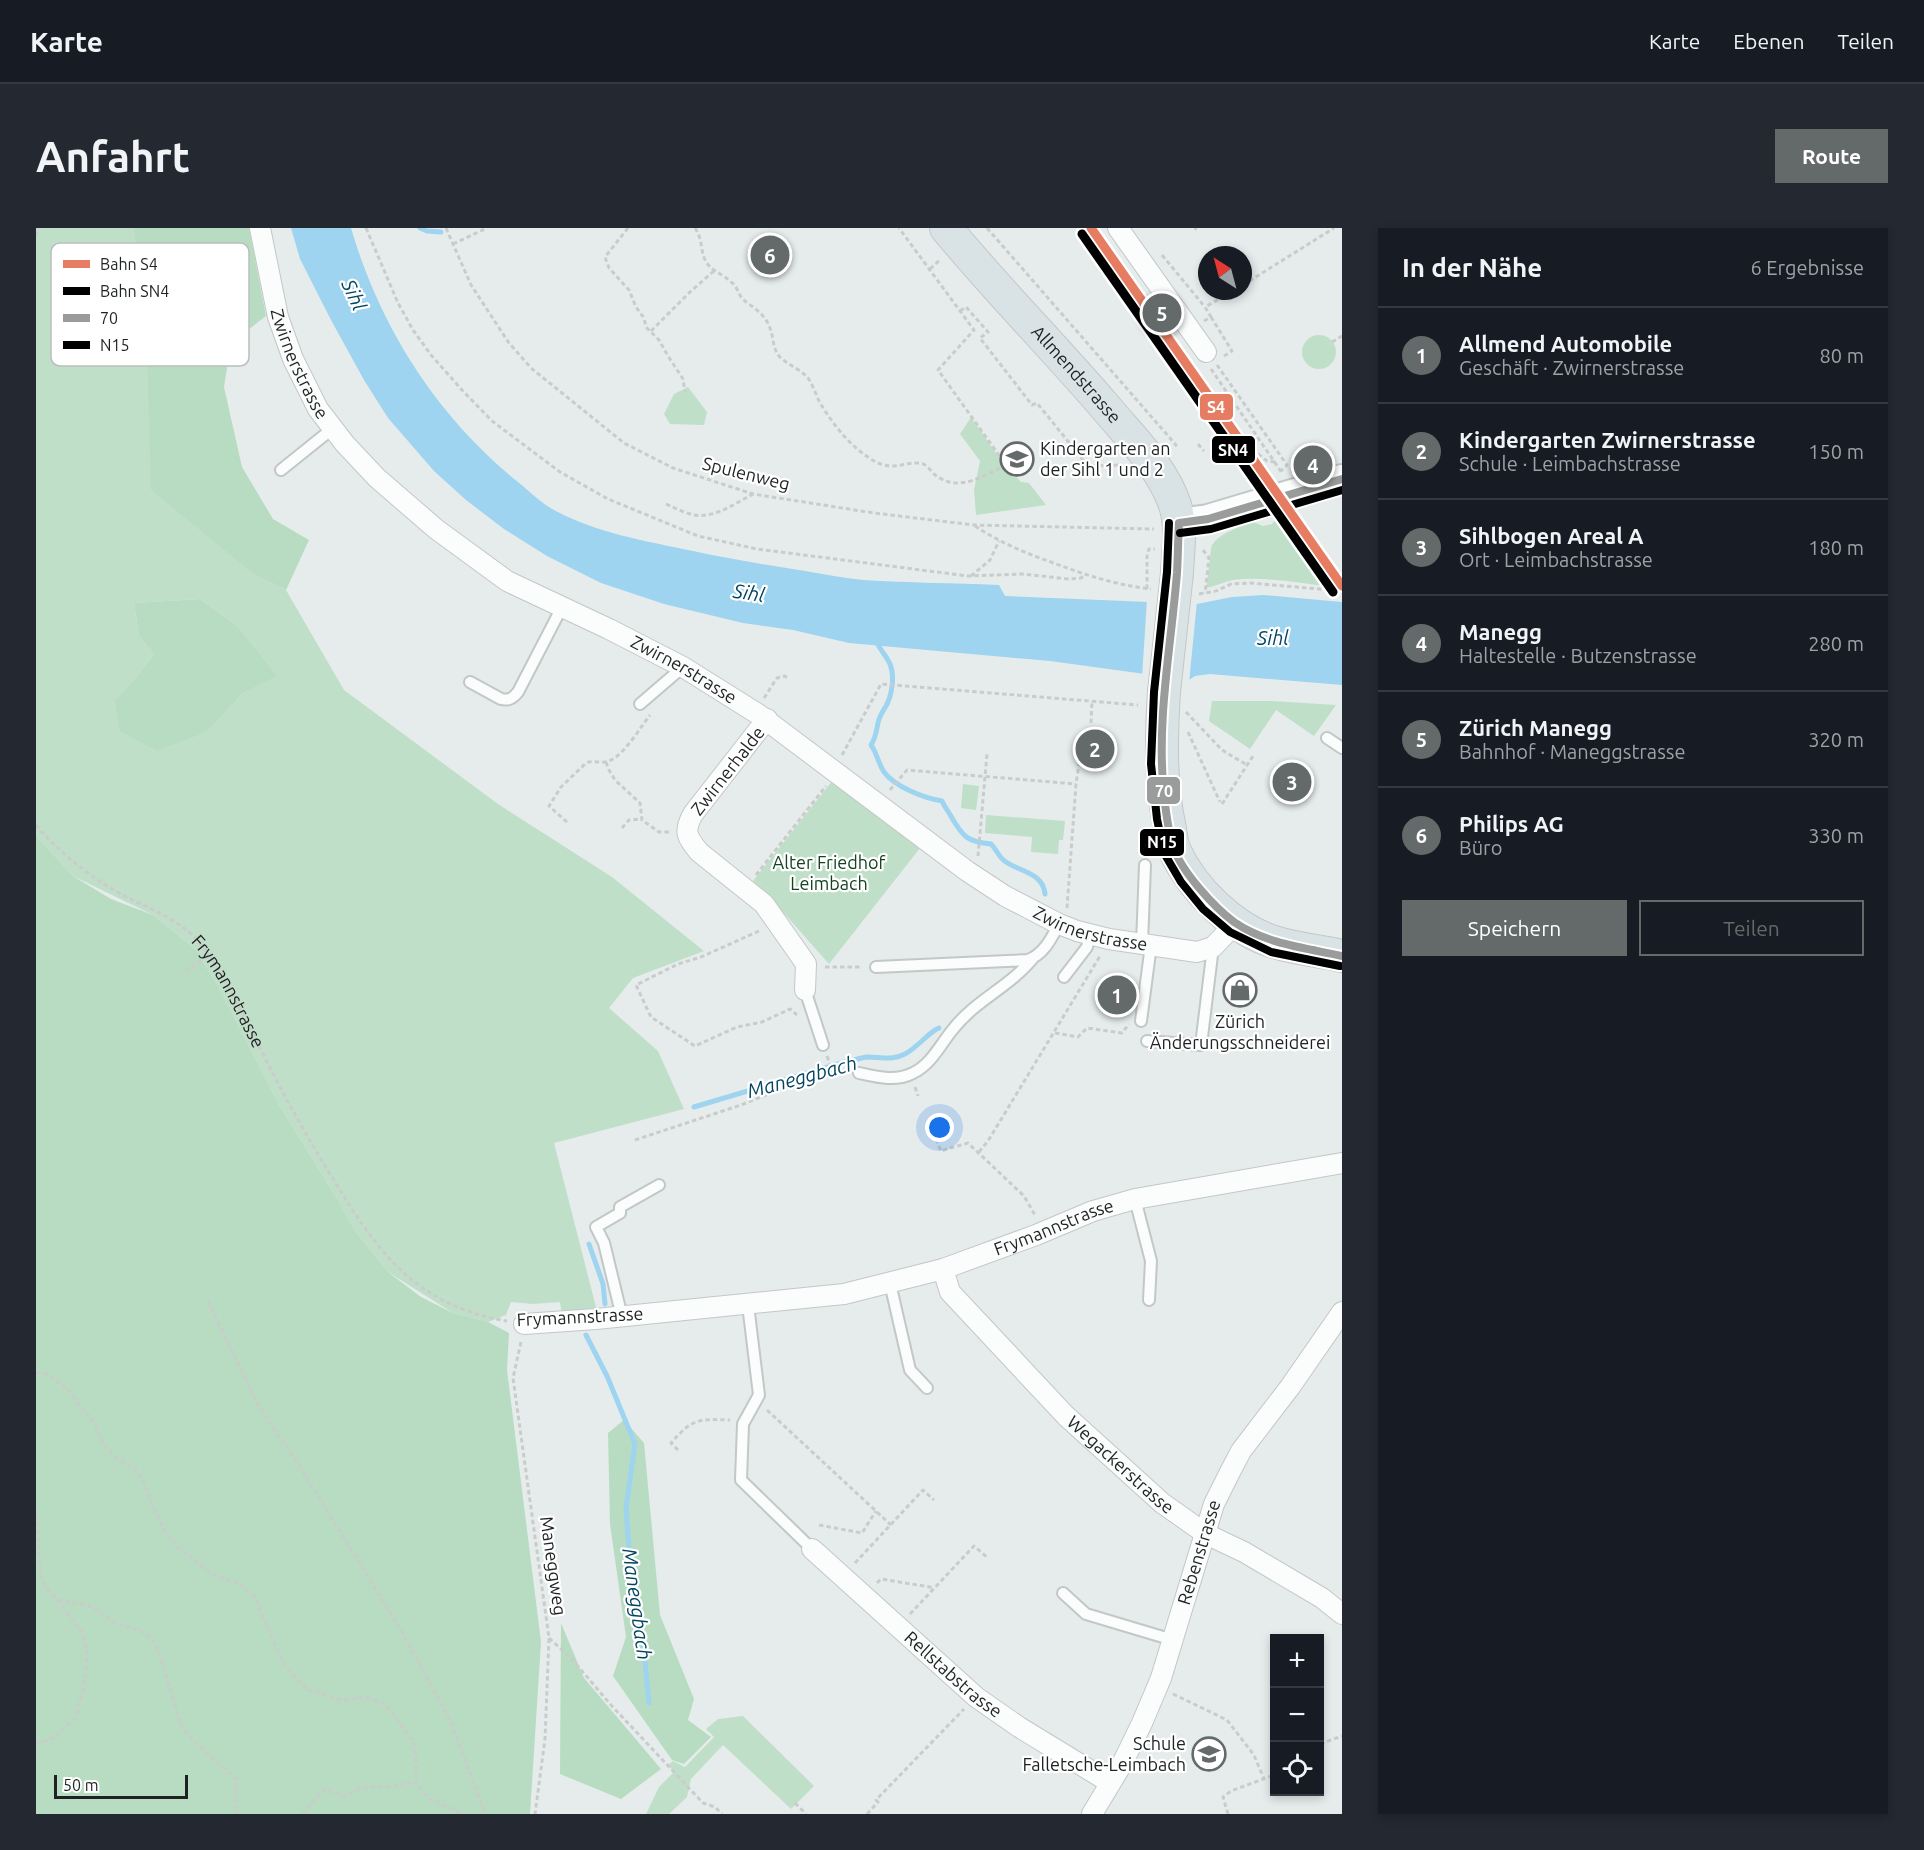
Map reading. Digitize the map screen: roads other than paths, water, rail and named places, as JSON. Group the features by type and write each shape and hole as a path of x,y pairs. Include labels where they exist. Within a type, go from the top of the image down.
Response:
{"main road":[{"name":"Allmendstrasse","path":"946,228 985,275 1087,385 1149,458 1162,477 1172,499 1165,526 1177,573 1164,702 1161,764 1167,818 1174,850 1211,903 1236,923 1274,942 1342,956"},
{"path":"1165,526 1208,519 1342,479"}],"street":[{"name":"Zwirnerstrasse","path":"260,228 278,317 293,358 318,409 332,429 377,478 436,529 507,581 683,667 763,716 833,776 1005,896 1063,917 1100,936 1197,952 1212,947"},
{"path":"1118,228 1211,357"},
{"name":"Zwirnerhalde","path":"763,716 693,814 686,832 699,852 764,904 806,964 805,990"},
{"path":"1212,947 1236,923"},
{"name":"Frymannstrasse","path":"524,1324 622,1317 844,1294 943,1269 1036,1235 1093,1211 1135,1199 1342,1163"},
{"name":"Wegackerstrasse","path":"943,1269 950,1292 1065,1416 1162,1503 1206,1534 1322,1598 1342,1614"},
{"name":"Rebenstrasse","path":"1092,1814 1143,1723 1161,1678 1214,1504 1241,1451 1334,1327 1342,1312"},
{"name":"Rellstabstrasse","path":"808,1544 976,1697 1019,1727 1109,1782"}],"lane":[{"path":"281,470 332,429"},
{"path":"470,682 501,699 513,698 562,607"},
{"path":"640,704 683,667"},
{"path":"1327,738 1342,748"},
{"path":"1141,1021 1147,944 1145,865"},
{"path":"859,1073 890,1078 914,1073 933,1056 963,1018 1017,976 1046,947 1063,917"},
{"path":"1064,977 1087,947 1100,936"},
{"path":"1147,1041 1201,1045 1212,947"},
{"path":"876,967 1017,960 1034,957"},
{"path":"805,990 823,1045"},
{"path":"622,1317 604,1242 596,1227 620,1213 620,1207 659,1185"},
{"path":"1135,1199 1151,1262 1149,1300"},
{"path":"890,1283 910,1370 927,1389"},
{"path":"749,1313 759,1395 743,1424 741,1480 808,1544"},
{"path":"1063,1593 1086,1614 1173,1640"}],"water":[{"name":"Sihl","path":"291,228 351,228 363,265 395,335 437,399 489,456 544,504 570,518 587,525 657,544 735,559 863,580 999,585 1005,596 1197,604 1232,597 1263,595 1342,602 1342,685 1210,674 1195,676 1189,680 1050,661 849,643 793,630 743,623 664,604 601,583 547,556 504,529 466,500 434,471 388,418 364,380 300,259"}],"waterway":[{"path":"420,228 441,232"},
{"name":"Maneggbach","path":"876,640 890,664 892,674 890,696 879,719 871,745 884,772 910,791 942,801 963,834 971,840 991,844 1004,860 1036,877 1045,894"},
{"name":"Maneggbach","path":"694,1107 848,1061 867,1057 900,1056 939,1028"},
{"name":"Maneggbach","path":"589,1244 603,1284 605,1304"},
{"name":"Maneggbach","path":"586,1335 607,1376 635,1444 626,1508 632,1588 643,1642 649,1703"}],"rail line":[{"name":"S4","path":"1091,228 1342,586"},
{"name":"SN4","path":"1082,234 1333,592"}],"place":[{"name":"Philips AG","path":"770,255"},
{"name":"Zürich Manegg","path":"1162,313"},
{"name":"Kindergarten an der Sihl 1 und 2","path":"1017,459"},
{"name":"Manegg","path":"1313,465"},
{"name":"Kindergarten Zwirnerstrasse","path":"1095,749"},
{"name":"Sihlbogen Areal A","path":"1292,782"},
{"name":"Zürich Änderungsschneiderei","path":"1240,990"},
{"name":"Allmend Automobile","path":"1117,995"},
{"name":"Schule Falletsche-Leimbach","path":"1209,1754"}],"park label":[{"name":"Alter Friedhof Leimbach","path":"829,873"}]}
